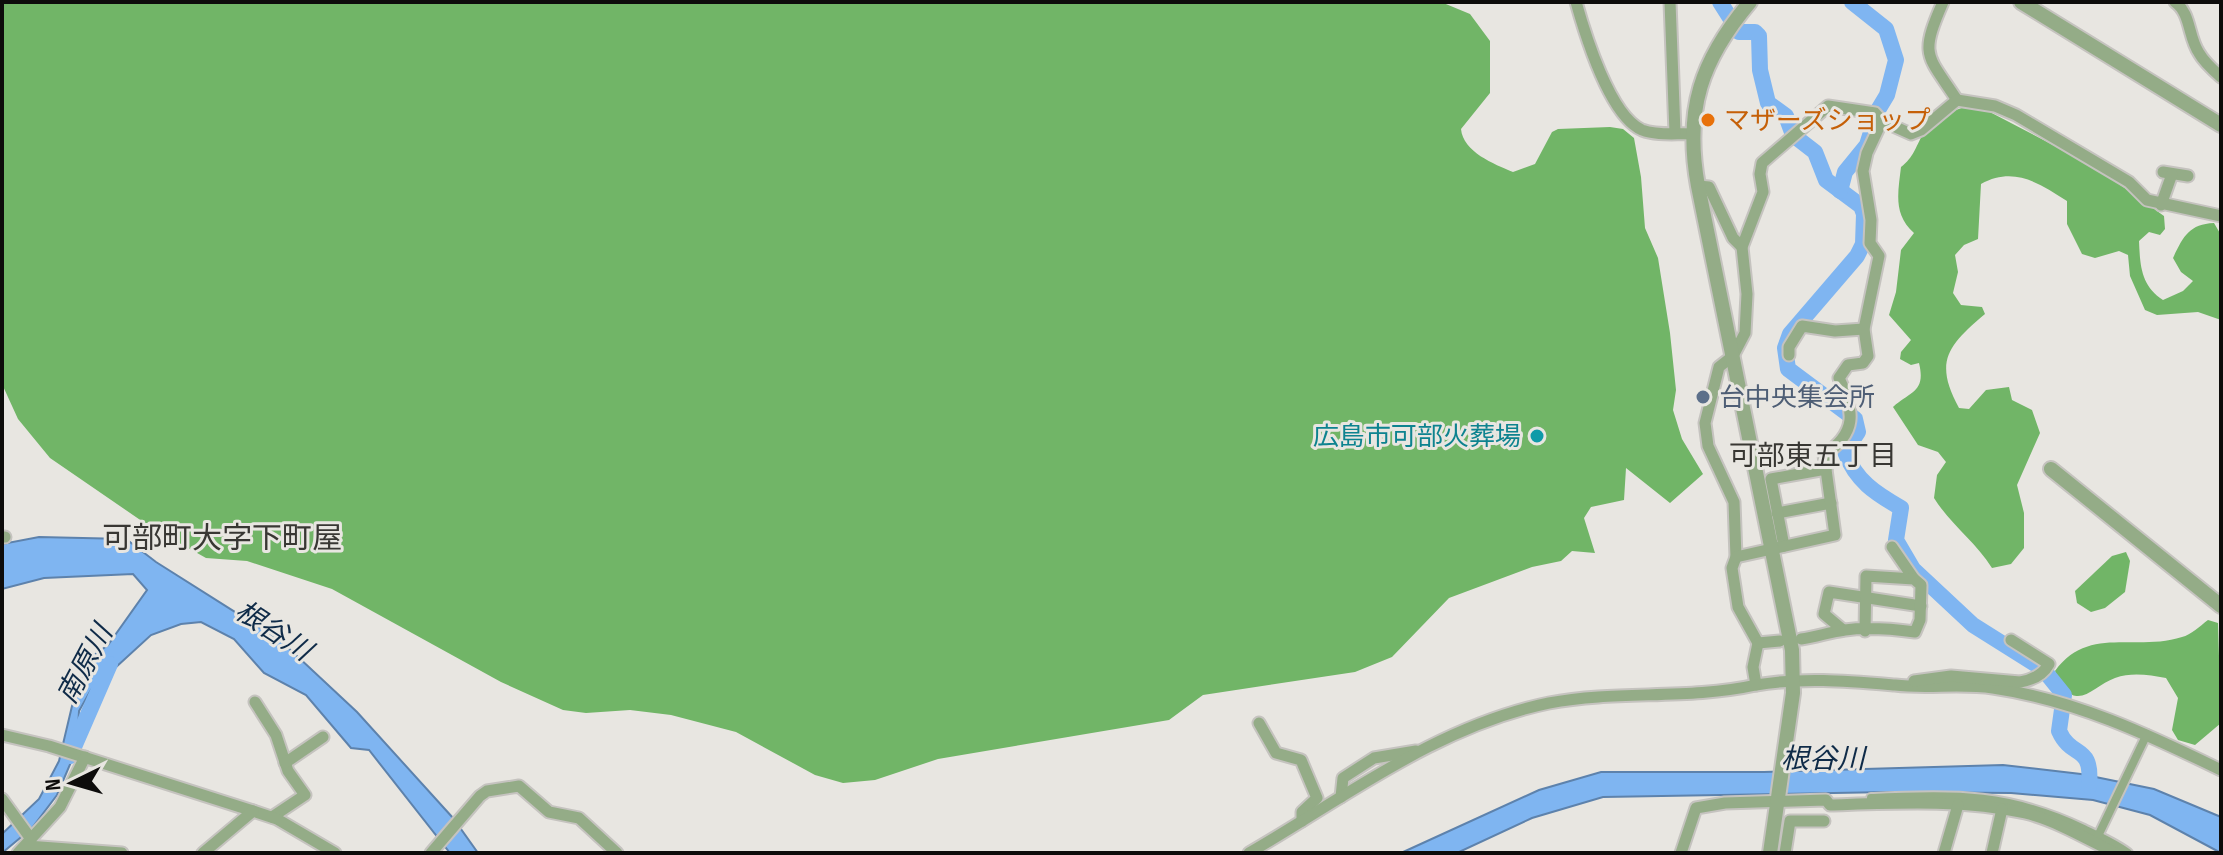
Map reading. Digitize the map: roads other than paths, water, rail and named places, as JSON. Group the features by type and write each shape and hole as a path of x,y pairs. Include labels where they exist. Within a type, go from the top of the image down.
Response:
{"street":[{"path":"1576,2 1597,65 1626,116 1640,129 1693,134"},
{"path":"1670,2 1675,133"},
{"path":"1750,2 1728,28 1703,74 1693,134 1698,186 1733,356 1779,547"},
{"path":"1943,2 1927,50 1928,60 1957,100 1995,106 2016,115 2129,182 2147,200 2221,216"},
{"path":"2021,2 2221,125"},
{"path":"2175,2 2188,20 2199,54 2221,77"},
{"path":"1756,685 1753,667 1758,643 1738,607 1732,568 1736,557 1734,502 1708,446 1705,423 1719,367 1733,356 1745,333 1747,294 1742,247 1763,192 1762,163 1828,106 1879,117 1911,134 1921,130 1957,100"},
{"path":"1736,557 1835,535 1824,455 1849,432 1849,400 1839,378 1848,365 1863,363 1868,356 1864,329 1879,256 1870,243 1871,220 1863,171 1879,117"},
{"path":"2161,205 2168,173 2188,176"},
{"path":"1698,186 1709,187 1733,238 1742,247"},
{"path":"1789,355 1789,347 1802,326 1835,331 1864,329"},
{"path":"1770,853 1793,686 1771,479 1826,469"},
{"path":"2051,469 2221,606"},
{"path":"1777,513 1831,503"},
{"path":"1801,639 1831,636 1843,630 1887,628 1915,632 1921,606 1921,585 1892,547"},
{"path":"1865,631 1866,576 1914,579"},
{"path":"1843,630 1824,614 1829,592 1921,606"},
{"path":"1897,686 1951,676 2020,682 2044,671 2049,664 2011,640"},
{"path":"1758,643 1780,641"},
{"path":"1249,853 1419,751 1459,731 1549,703 1756,685 1990,688 2065,704 2221,770"},
{"path":"255,702 276,735 285,763 305,795 272,817"},
{"path":"1259,723 1276,753 1301,760 1317,798 1302,812 1302,821"},
{"path":"2,735 49,746 272,817 335,853"},
{"path":"2100,833 2146,736"},
{"path":"285,763 323,737"},
{"path":"26,844 60,807 84,757"},
{"path":"431,853 480,796 487,791 519,786 549,812 579,818 617,853"},
{"path":"1681,853 1696,808 1779,798 1984,797 2050,813 2100,833 2128,853"},
{"path":"2,799 26,844"},
{"path":"1826,800 1830,805 1958,805 2002,809 2029,814 2115,853"},
{"path":"1944,853 1958,805"},
{"path":"1992,853 2002,809"},
{"path":"203,853 253,811"},
{"path":"1785,853 1790,821 1824,821"},
{"path":"26,844 122,853"}],"water":[{"path":"39,537 126,539 156,562 281,641 357,712 453,818 478,853 450,853 369,750 351,748 306,695 264,673 234,639 201,622 181,624 151,635 91,690 79,711 77,748 57,795 32,828 2,853 2,834 39,799 59,761 72,706 90,658 108,645 147,590 133,574 44,578 2,589 2,544"},
{"path":"2003,765 2081,774 2154,789 2221,817 2221,853 2150,815 2093,800 2011,793 1889,792 1603,797 1532,818 1457,853 1401,853 1539,790 1601,772 1764,772"}],"waterway":[{"path":"1720,2 1739,32 1755,32 1759,36 1760,70 1768,103 1786,116 1793,135 1815,152 1826,180 1861,206 1864,214 1863,244 1857,256 1790,334 1785,348 1788,369 1855,419 1858,432 1845,452 1867,485 1901,508 1896,540 1913,569 1973,625 2043,669 2064,695 2059,731 2064,740 2085,757 2089,786"},
{"path":"1840,191 1845,172 1867,145 1878,110 1887,95 1896,60 1886,29 1852,2"},
{"name":"南原川","path":"70,756 110,664"}],"place":[{"name":"マザーズショップ","path":"1708,120"},
{"name":"台中央集会所","path":"1703,397"},
{"name":"広島市可部火葬場","path":"1537,436"}],"district":[{"name":"可部東五丁目","path":"1813,455"},
{"name":"可部町大字下町屋","path":"222,538"}],"water label":[{"name":"根谷川","path":"274,630"},
{"name":"根谷川","path":"1823,758"}]}
